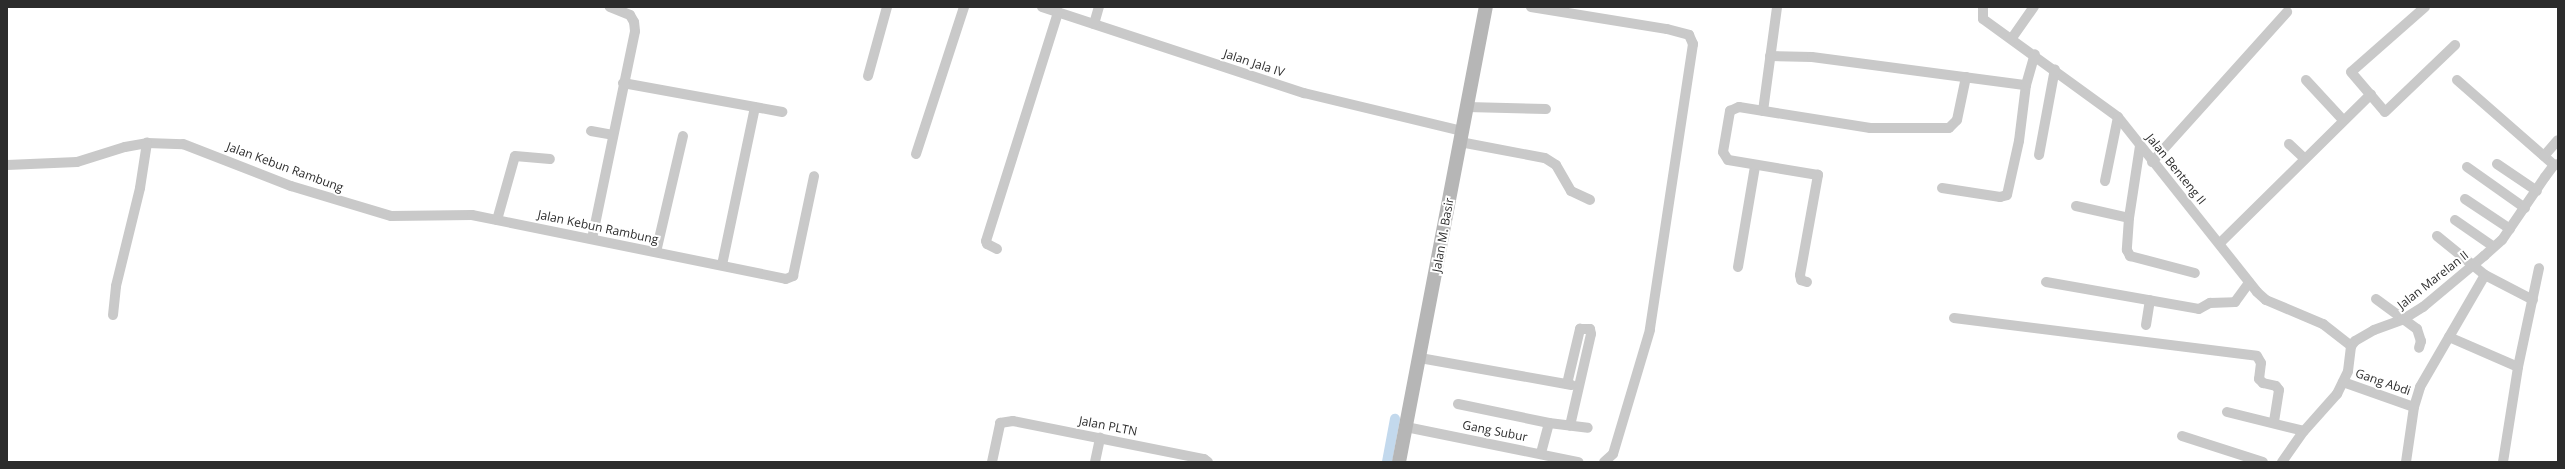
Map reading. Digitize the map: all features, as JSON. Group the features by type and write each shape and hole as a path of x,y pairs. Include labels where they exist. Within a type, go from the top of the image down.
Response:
{"main road":[{"name":"Jalan M. Basir","path":"1399,462 1486,7"}],"street":[{"path":"592,239 634,22 630,15 610,7"},
{"path":"868,76 887,7"},
{"path":"916,154 964,7"},
{"name":"Jalan Jala IV","path":"1042,7 1304,93 1545,158 1556,165 1571,191 1590,200"},
{"path":"1094,24 1099,7"},
{"path":"1531,7 1667,29 1689,35 1693,44 1650,330 1613,454 1604,462"},
{"path":"1763,111 1777,7"},
{"name":"Jalan Benteng II","path":"1983,7 1983,19 2035,54 2118,117 2152,162 2222,241 2249,283 2266,300 2323,324 2351,346"},
{"path":"2012,38 2034,7"},
{"path":"2425,7 2351,72 2385,112 2455,45"},
{"path":"997,249 987,244 986,241 1058,12"},
{"path":"2152,162 2287,12"},
{"path":"1942,188 2000,197 2008,195 2019,141 2026,85 2035,54"},
{"path":"1770,56 1812,57 2026,85"},
{"path":"2039,155 2055,69"},
{"path":"1807,282 1801,280 1800,275 1818,175 1731,162 1724,155 1728,115 1739,107 1870,128 1949,128 1956,120 1966,77"},
{"path":"2306,80 2343,120"},
{"path":"2457,80 2556,165"},
{"path":"623,82 782,112"},
{"path":"2222,241 2304,158 2371,94"},
{"path":"722,265 755,107"},
{"path":"1467,107 1546,109"},
{"path":"2105,181 2118,117"},
{"path":"591,131 613,134"},
{"path":"656,252 683,136"},
{"path":"2544,156 2558,140"},
{"path":"113,315 116,286 140,188 147,144"},
{"name":"Jalan Kebun Rambung","path":"7,165 77,162 125,147 147,144 183,144 291,186 391,216 462,214 790,278 814,176"},
{"path":"2289,144 2304,158"},
{"path":"2140,146 2129,218 2127,250 2130,256 2195,273"},
{"path":"496,220 515,156 550,159"},
{"path":"2497,164 2537,191"},
{"name":"Jalan Marelan II","path":"2351,346 2363,335 2402,320 2423,308 2494,247 2510,229 2556,165"},
{"path":"1738,267 1755,166"},
{"path":"2467,167 2525,208"},
{"path":"2465,199 2510,229"},
{"path":"2076,206 2129,218"},
{"path":"2454,220 2494,247"},
{"path":"2437,236 2485,275 2533,300"},
{"path":"2504,462 2518,367 2539,268"},
{"path":"2406,462 2414,407 2420,387 2485,275"},
{"path":"2046,282 2199,309 2210,303 2233,304 2249,283"},
{"path":"2146,325 2150,300"},
{"path":"2376,300 2419,332 2421,341 2419,348"},
{"path":"1954,318 2257,356 2261,363 2258,379 2263,383 2274,385 2278,390 2274,423"},
{"path":"1567,384 1578,333 1582,328 1590,329 1591,334 1570,426"},
{"path":"2449,337 2518,367"},
{"path":"2282,462 2304,431 2331,401 2343,382 2348,371 2351,346"},
{"path":"1420,358 1580,386"},
{"name":"Gang Abdi","path":"2343,382 2414,407"},
{"path":"1458,404 1549,423 1588,428"},
{"path":"2227,412 2304,431"},
{"name":"Jalan PLTN","path":"992,462 1002,421 1013,421 1100,438 1204,459 1208,462"},
{"path":"1541,453 1549,423"},
{"name":"Gang Subur","path":"1406,427 1541,453 1578,462"},
{"path":"2182,436 2263,462"},
{"path":"1095,462 1100,438"}],"waterway":[{"path":"1387,462 1395,419"}]}
